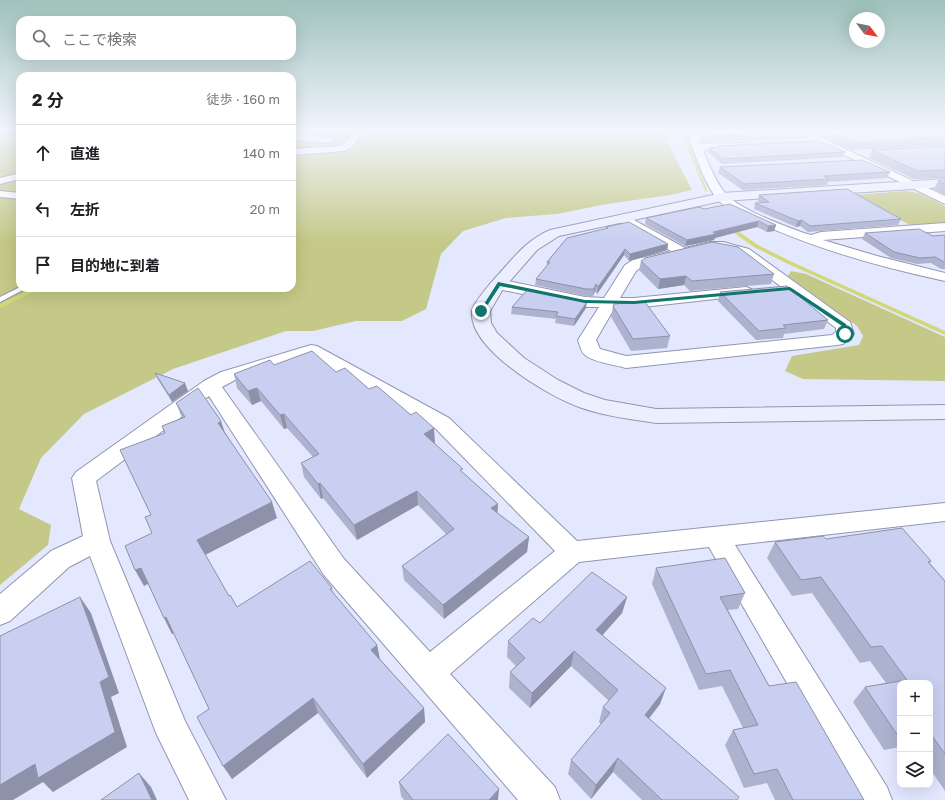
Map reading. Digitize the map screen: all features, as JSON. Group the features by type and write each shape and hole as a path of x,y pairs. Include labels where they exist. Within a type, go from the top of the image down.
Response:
{"street":[{"path":"710,168 722,197 734,206 781,230 810,240 945,277"},
{"path":"878,168 945,200"},
{"path":"0,181 16,177"},
{"path":"945,183 722,197 555,233 540,239 498,284 481,311 483,327 493,342 528,370 569,394 614,410 656,416 945,412"},
{"path":"0,194 16,196"},
{"path":"623,218 683,252"},
{"path":"810,240 821,236 945,227"},
{"path":"710,246 723,246 744,252 790,288 844,326 845,334 837,340 626,362 608,358 592,352 588,340 630,268 638,263 710,246"},
{"path":"498,284 585,302 634,303 790,288"},
{"path":"208,800 173,734 97,541 84,478 211,386 228,376 311,350 442,423 572,552"},
{"path":"211,386 334,567 542,800"},
{"path":"429,672 572,552 945,512"},
{"path":"885,518 905,540"},
{"path":"716,536 874,800"},
{"path":"0,612 60,559 97,541"}],"lane":[{"path":"0,300 16,292"}],"green space":[{"path":"0,168 16,168 16,292 296,292 296,168 681,168 692,190 557,214 506,218 463,231 441,254 426,309 402,321 356,321 313,331 286,331 173,369 84,414 41,458 19,509 51,525 48,545 0,585"},
{"path":"906,191 919,193 945,206 945,223 910,225 854,195"},
{"path":"791,271 806,274 945,337 945,381 803,379 785,371 792,356 859,345 863,336 857,326 788,276"}],"building":[{"path":"722,168 881,168 890,172 824,176 829,179 744,184"},
{"path":"911,168 945,168 945,170 917,171"},
{"path":"945,180 945,184 938,181"},
{"path":"847,189 901,219 810,226 802,220 798,221 755,203 769,202 759,195"},
{"path":"730,204 776,225 768,226 759,221 713,232 716,234 687,240 646,218 699,207 704,209"},
{"path":"629,222 668,244 630,254 625,249 598,287 596,284 594,289 586,289 536,279 550,262 547,262 567,238"},
{"path":"919,229 933,236 945,235 945,262 935,257 920,258 894,252 865,233"},
{"path":"712,242 738,247 774,274 692,281 686,276 660,279 641,261 645,258"},
{"path":"787,286 828,320 783,325 786,328 759,331 720,292"},
{"path":"527,290 587,302 575,319 556,316 558,312 512,307"},
{"path":"645,302 670,336 633,339 613,306 614,304"},
{"path":"312,351 336,372 345,368 369,389 377,386 411,415 416,412 434,428 424,434 463,469 460,470 498,504 491,508 529,537 443,605 402,566 454,529 417,491 354,525 320,483 318,484 301,463 319,454 284,414 280,415 257,388 248,391 234,374 270,360 274,365"},
{"path":"155,373 185,383 169,395"},
{"path":"198,388 221,421 218,423 272,502 197,540 229,596 230,595 237,607 310,561 332,588 330,589 377,645 371,650 424,708 363,764 313,698 223,766 197,717 209,709 166,617 164,618 141,568 135,570 125,546 152,533 145,517 151,515 120,450 165,433 162,426 185,417 176,403"},
{"path":"902,528 931,561 928,562 945,581 945,754 933,737 933,680 907,680 882,646 871,647 821,577 801,580 775,542 823,536 826,539"},
{"path":"725,558 745,593 720,597 769,686 796,682 864,800 793,800 777,769 754,774 733,730 758,725 730,670 706,674 656,568"},
{"path":"592,572 627,597 596,630 666,688 645,715 739,797 737,800 662,800 618,758 596,785 571,760 610,713 603,707 618,690 574,651 532,693 510,672 525,658 508,641 533,618 540,623"},
{"path":"80,597 109,677 100,682 115,732 38,778 35,764 0,785 0,636"},
{"path":"897,682 897,735 865,687"},
{"path":"448,734 499,789 489,800 413,800 399,782"},
{"path":"139,773 152,800 101,800"}],"waterway":[{"path":"698,168 707,191"},
{"path":"729,227 756,246 788,262 945,333"},
{"path":"0,306 30,292"}],"route":[{"path":"481,311 498,284 585,302 634,303 790,288 844,326 845,334"}]}
